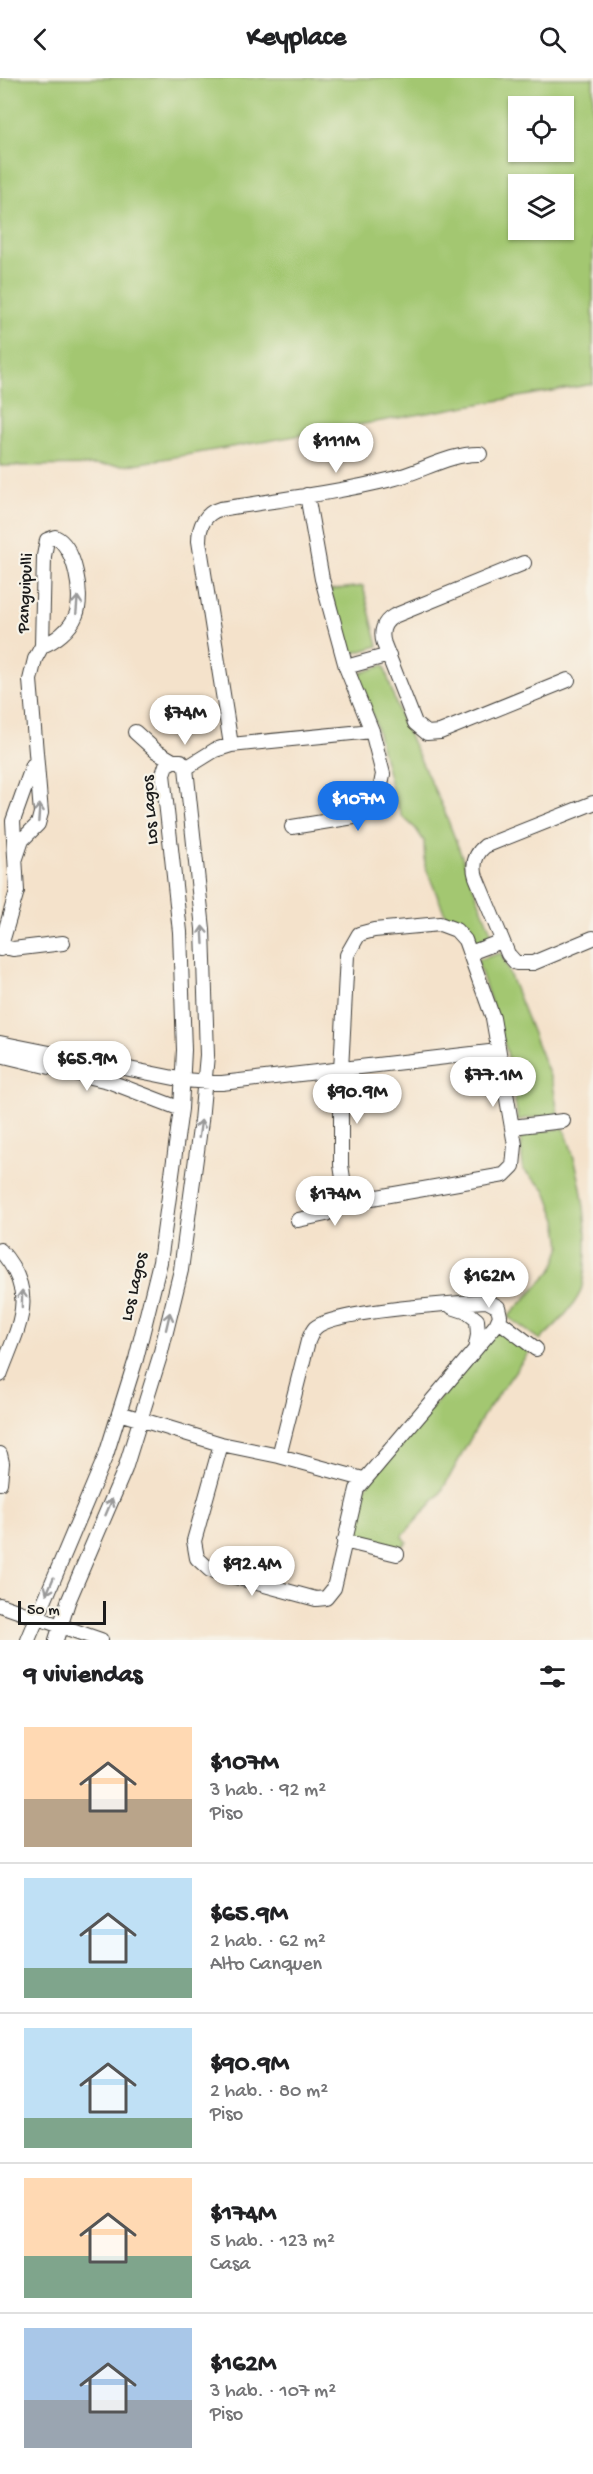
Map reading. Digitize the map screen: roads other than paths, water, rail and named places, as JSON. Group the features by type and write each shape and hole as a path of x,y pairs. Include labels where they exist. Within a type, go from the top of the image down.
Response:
{"street":[{"path":"231,744 199,541 200,528 205,518 215,510 393,479 459,456 480,454"},
{"path":"292,827 360,816 378,801 383,774 372,731 346,667 322,579 307,495"},
{"name":"Panguipulli","path":"16,858 22,840 38,824 41,813 30,680 35,659 42,646 44,556 47,540 56,537 62,540 69,551 79,586 76,615 55,641 42,646"},
{"path":"524,563 390,618 382,635 388,655 415,723 422,730 431,733 568,680"},
{"path":"346,667 388,655"},
{"path":"58,1633 68,1602 125,1469 160,1356 181,1270 207,1055 203,929 186,768 215,750 231,744 372,731"},
{"path":"135,732 156,751 173,761"},
{"name":"Panguipulli","path":"1,947 17,891 16,858 12,837 13,821 35,761"},
{"name":"Los Lagos","path":"28,1640 106,1455 136,1359 160,1262 184,1080 180,932 163,774 166,765 173,761 181,761 186,768"},
{"path":"165,792 177,783 188,788"},
{"path":"593,803 490,843 477,854 474,871 502,941 513,961 527,965 593,938"},
{"path":"440,924 456,930 465,940 470,953 493,1018 516,1155 513,1166 504,1175 366,1199 354,1195 344,1185 341,1165 341,1070 347,955 359,934 374,930 440,924"},
{"path":"470,953 502,941"},
{"path":"1,947 14,949 63,944"},
{"path":"0,1043 204,1083 243,1082 498,1051"},
{"path":"0,1055 108,1081 181,1108"},
{"path":"108,1081 110,1064"},
{"path":"512,1127 563,1121"},
{"path":"298,1220 326,1214 349,1190"},
{"path":"0,1250 13,1265 21,1281 23,1297 21,1318 0,1375"},
{"path":"221,1444 195,1541 196,1558 205,1567 316,1599 326,1598 334,1588 357,1489 363,1479 498,1323 498,1307 492,1302 483,1302 354,1315 331,1320 315,1328 308,1341 279,1456"},
{"path":"475,1350 478,1335 476,1309 483,1302"},
{"path":"445,1306 467,1312 485,1327 498,1323"},
{"path":"498,1323 536,1348"},
{"path":"119,1413 221,1444 279,1456 363,1479"},
{"path":"0,1454 2,1463 0,1483"},
{"path":"344,1542 397,1554"},
{"path":"0,1605 36,1618 58,1633 101,1640"}]}
